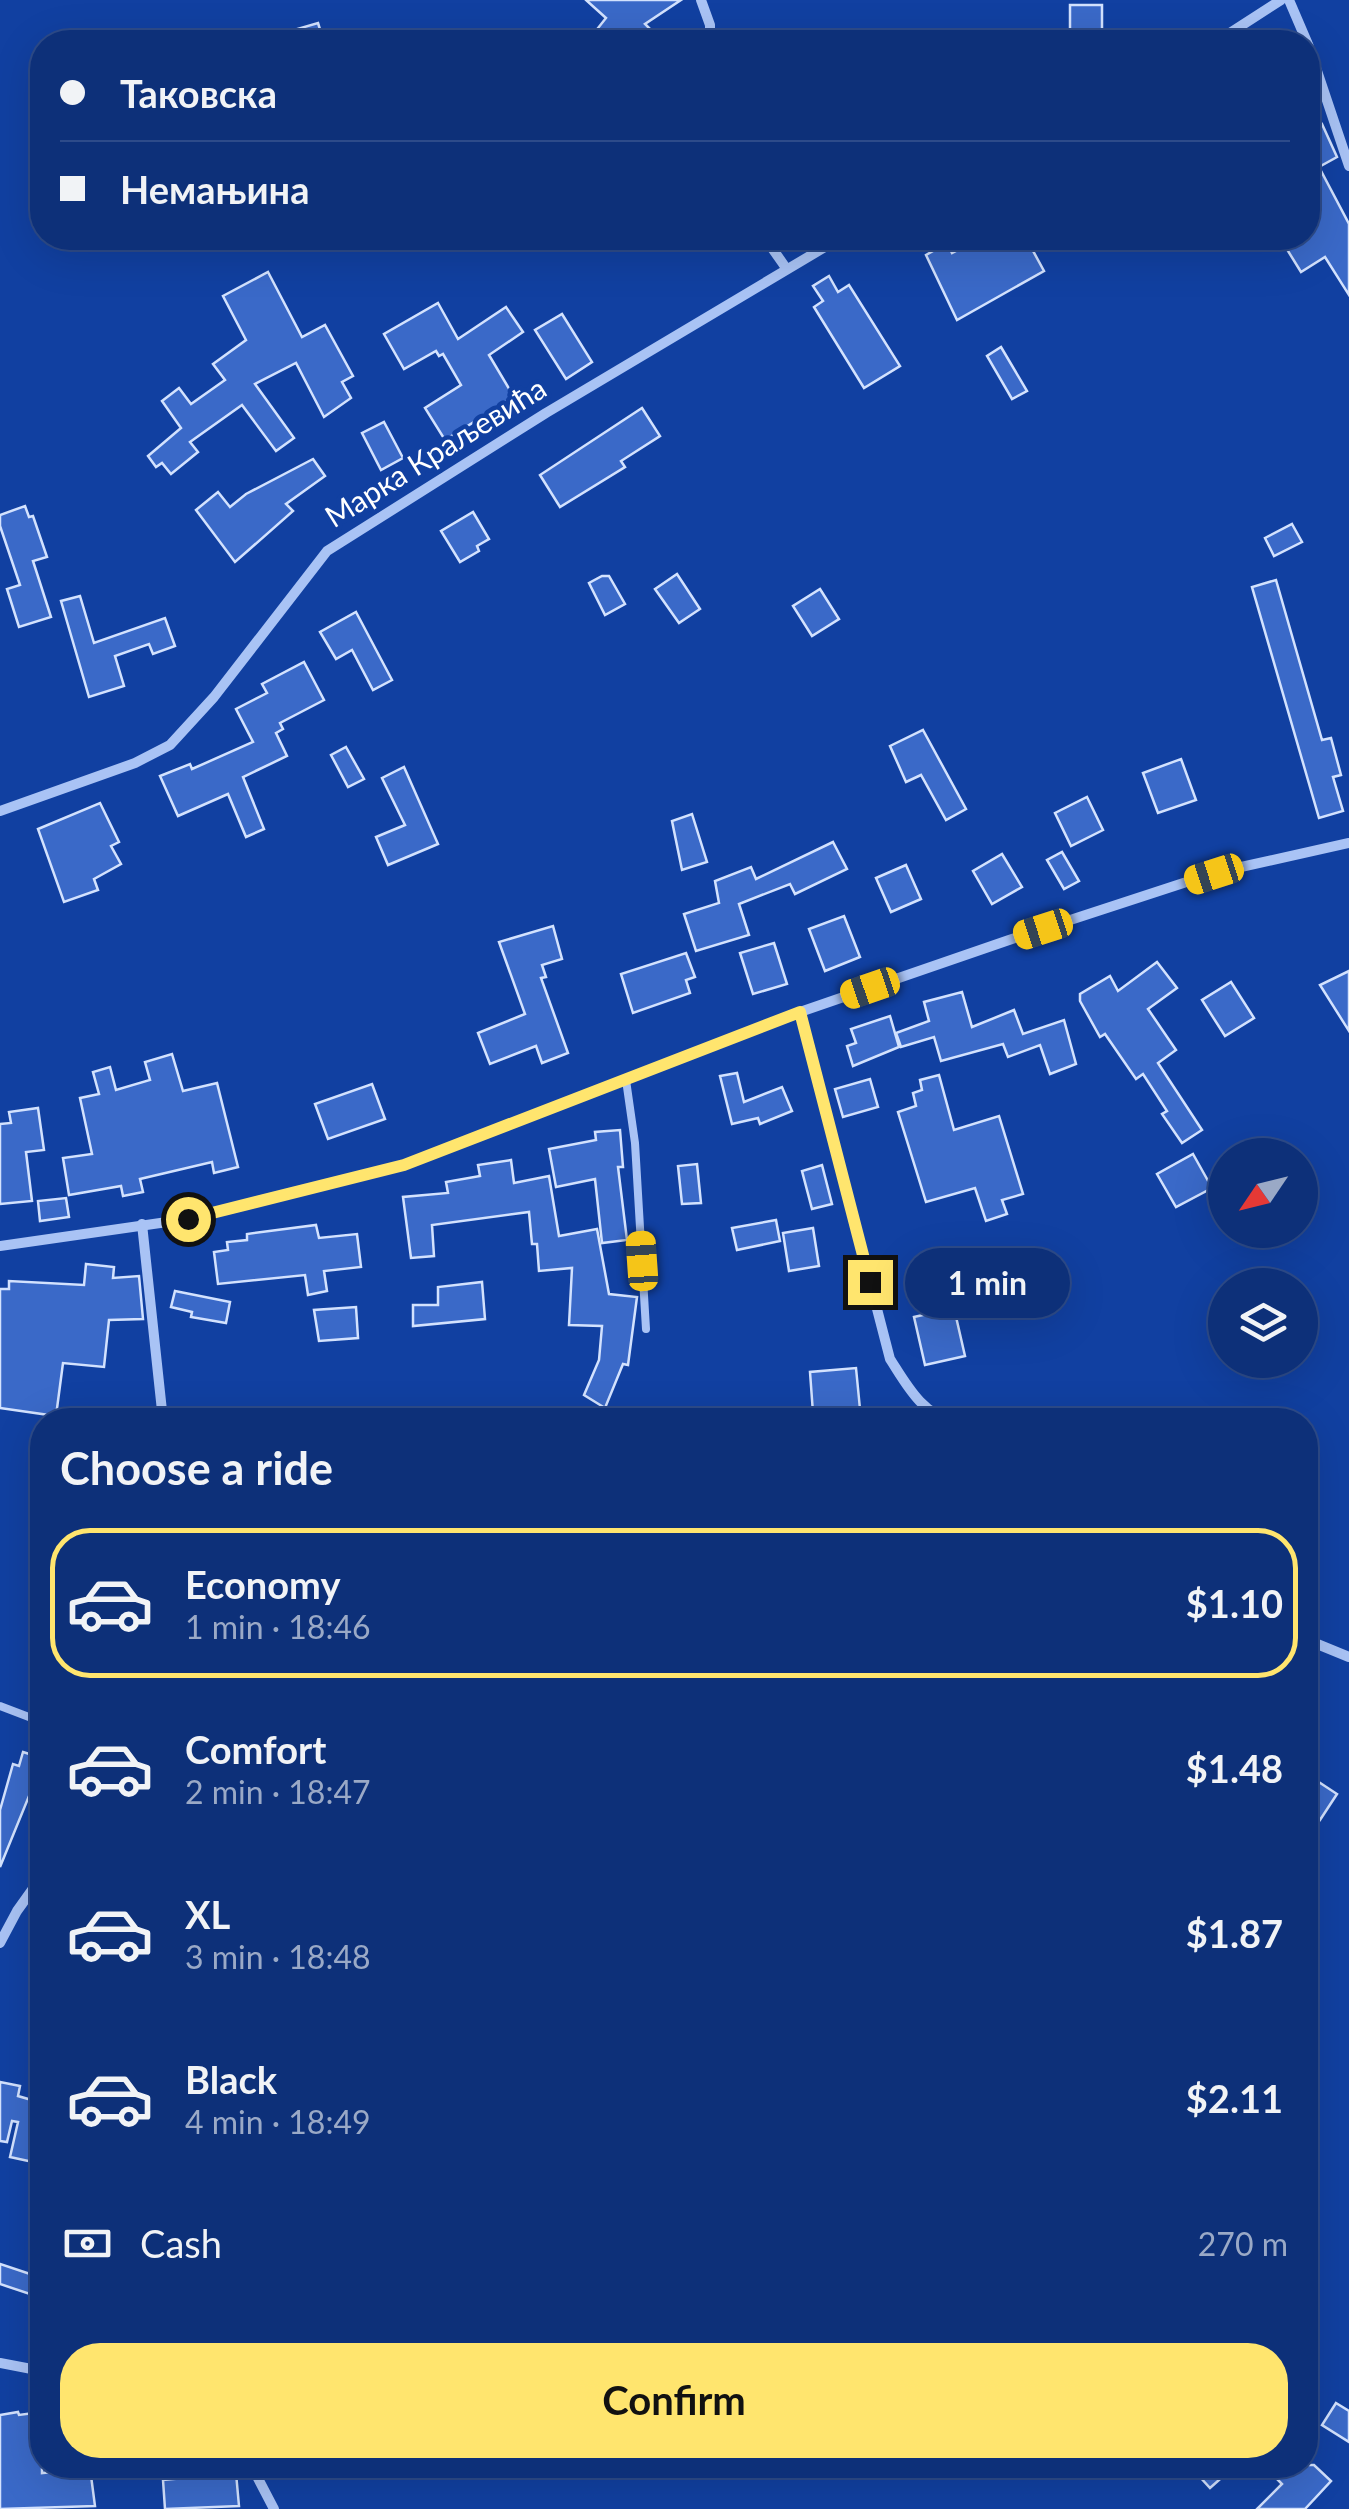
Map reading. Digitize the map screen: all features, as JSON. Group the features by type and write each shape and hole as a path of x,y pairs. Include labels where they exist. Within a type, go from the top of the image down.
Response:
{"street":[{"path":"701,0 710,30"},
{"path":"1236,30 1285,0 1300,30"},
{"path":"1320,81 1349,166"},
{"path":"773,250 786,268"},
{"name":"Марка Краљевића","path":"0,811 135,763 170,745 214,698 327,552 546,413 818,250"},
{"path":"0,1246 188,1219 404,1165 800,1012 1214,874 1349,843"},
{"path":"800,1012 890,1359 928,1408"},
{"path":"142,1224 162,1408"},
{"path":"1318,1644 1349,1657"},
{"path":"0,1944 30,1893"},
{"path":"0,2363 30,2369"},
{"path":"258,2478 274,2509"}],"lane":[{"path":"626,1080 646,1329"},
{"path":"0,1706 30,1717"}],"building":[{"path":"586,0 681,0 645,24 651,30 596,30 606,18"},
{"path":"1070,5 1102,5 1102,30 1070,30"},
{"path":"318,23 320,30 294,30"},
{"path":"1320,125 1337,157 1320,166"},
{"path":"1320,169 1349,224 1349,295 1325,257 1301,272 1287,250 1320,250"},
{"path":"935,250 1033,250 1044,271 957,320 926,255"},
{"path":"268,272 302,337 325,325 353,376 342,382 351,398 324,417 296,363 255,384 294,438 276,451 242,405 190,442 198,452 171,474 162,463 156,467 148,456 181,428 162,401 179,388 191,404 225,380 213,364 246,340 223,296"},
{"path":"829,276 838,292 849,285 900,366 864,388 814,307 823,301 813,286"},
{"path":"438,303 458,339 506,307 523,332 489,355 514,397 445,440 425,408 461,385 443,354 439,356 436,351 404,369 384,334"},
{"path":"562,314 592,362 566,379 535,330"},
{"path":"1001,347 1027,391 1012,399 987,356"},
{"path":"642,408 660,436 621,461 625,467 560,507 540,475"},
{"path":"384,422 403,458 381,470 362,433"},
{"path":"313,459 325,476 286,504 293,511 235,562 196,510 218,492 230,507 246,494"},
{"path":"25,506 29,517 33,516 47,557 33,561 51,617 19,627 7,589 20,585 0,526 0,515"},
{"path":"473,512 489,539 477,546 479,551 460,562 441,531"},
{"path":"1292,524 1302,542 1274,556 1265,538"},
{"path":"677,574 700,609 679,623 655,589"},
{"path":"609,576 625,604 605,615 589,583"},
{"path":"1276,580 1322,740 1331,738 1341,775 1333,777 1343,811 1319,818 1252,587"},
{"path":"820,589 839,619 812,636 793,606"},
{"path":"80,596 94,643 165,618 175,646 153,654 149,644 115,656 124,686 89,697 61,601"},
{"path":"356,612 392,680 373,690 352,650 336,659 320,632"},
{"path":"304,662 324,700 280,723 283,729 276,733 287,756 243,777 264,829 246,837 228,794 178,816 160,776 190,764 192,769 253,742 236,709 267,693 262,684"},
{"path":"923,730 966,809 946,820 921,775 906,782 890,746"},
{"path":"346,747 364,779 348,787 331,755"},
{"path":"1181,759 1196,800 1158,813 1143,773"},
{"path":"404,767 438,844 388,865 376,837 405,825 382,778"},
{"path":"1087,797 1103,830 1071,846 1055,813"},
{"path":"100,803 119,842 111,846 121,864 94,879 98,890 64,902 38,829"},
{"path":"692,814 707,862 682,870 672,821"},
{"path":"833,842 847,869 795,894 790,884 739,904 749,935 696,951 684,914 719,903 715,881 751,867 756,879"},
{"path":"1062,852 1079,881 1064,889 1047,860"},
{"path":"1002,854 1022,887 992,904 973,871"},
{"path":"906,865 921,899 891,912 876,878"},
{"path":"844,916 860,957 825,971 809,929"},
{"path":"553,926 562,959 542,965 546,977 541,978 568,1053 542,1063 536,1046 490,1064 478,1033 525,1014 499,942"},
{"path":"774,943 787,984 753,994 740,953"},
{"path":"686,953 695,977 686,980 690,993 633,1013 621,974"},
{"path":"1157,962 1177,988 1148,1009 1176,1050 1158,1063 1202,1130 1182,1143 1162,1114 1167,1111 1143,1074 1136,1079 1105,1034 1100,1037 1080,1001 1080,994 1110,976 1118,991"},
{"path":"1349,971 1349,1031 1320,985"},
{"path":"1231,982 1254,1018 1225,1036 1202,1000"},
{"path":"962,992 972,1027 1014,1010 1023,1034 1064,1020 1076,1064 1050,1074 1040,1045 1008,1057 1003,1044 941,1061 934,1037 901,1047 896,1033 929,1021 924,1002"},
{"path":"890,1016 899,1047 853,1066 847,1046 856,1043 851,1029"},
{"path":"172,1054 183,1091 217,1083 238,1167 214,1173 212,1162 140,1179 143,1192 123,1196 121,1186 69,1195 63,1158 92,1154 80,1098 99,1094 93,1072 110,1067 116,1090 150,1080 145,1062"},
{"path":"737,1073 744,1102 782,1087 792,1111 760,1124 758,1118 732,1124 720,1076"},
{"path":"939,1075 954,1130 999,1116 1023,1194 1002,1200 1007,1214 986,1221 975,1188 926,1202 898,1112 916,1106 913,1093 922,1090 920,1080"},
{"path":"870,1079 878,1107 843,1117 835,1089"},
{"path":"372,1084 385,1119 328,1139 315,1104"},
{"path":"38,1108 44,1150 26,1152 32,1201 0,1204 0,1124 11,1123 9,1112"},
{"path":"620,1130 623,1167 618,1167 627,1240 602,1243 595,1179 556,1187 549,1149 596,1140 595,1132"},
{"path":"1193,1154 1208,1181 1208,1190 1176,1207 1157,1174"},
{"path":"511,1160 514,1183 549,1176 559,1236 597,1229 609,1294 637,1297 628,1365 623,1364 605,1408 584,1395 599,1360 602,1326 569,1325 572,1268 539,1271 529,1212 432,1225 434,1256 411,1258 403,1197 448,1193 446,1182 480,1176 478,1165"},
{"path":"697,1164 701,1203 682,1204 678,1166"},
{"path":"822,1165 832,1204 812,1209 802,1171"},
{"path":"66,1198 69,1217 40,1221 38,1201"},
{"path":"776,1220 780,1241 737,1250 732,1228"},
{"path":"316,1225 319,1238 357,1234 361,1267 324,1271 327,1291 308,1295 305,1275 218,1284 214,1252 228,1250 227,1242 247,1240 247,1234"},
{"path":"813,1228 819,1266 789,1271 783,1233"},
{"path":"86,1264 114,1267 113,1278 139,1276 143,1319 109,1320 104,1367 63,1363 57,1408 30,1408 30,1412 0,1408 0,1289 9,1289 9,1281 84,1285"},
{"path":"482,1282 485,1319 413,1326 413,1305 438,1305 438,1287"},
{"path":"175,1291 230,1302 226,1323 191,1317 192,1312 171,1307"},
{"path":"356,1307 358,1338 319,1341 314,1310"},
{"path":"954,1308 965,1356 925,1365 914,1317"},
{"path":"856,1368 860,1408 813,1408 810,1372"},
{"path":"23,1752 30,1754 30,1796 0,1867 0,1810 13,1764 19,1766"},
{"path":"1318,1782 1337,1794 1318,1819"},
{"path":"0,2082 20,2086 18,2096 30,2100 30,2161 10,2157 18,2122 12,2121 7,2142 0,2141"},
{"path":"0,2264 30,2274 30,2294 0,2284"},
{"path":"1336,2403 1349,2411 1349,2442 1322,2425"},
{"path":"30,2414 30,2478 91,2478 95,2506 0,2509 0,2415"},
{"path":"1318,2469 1331,2481 1305,2509 1257,2509 1282,2484 1277,2479 1318,2478"},
{"path":"236,2478 239,2506 165,2509 163,2480"},
{"path":"1201,2478 1221,2478 1210,2488"}],"route":[{"path":"188,1219 404,1165 800,1012 870,1282"}]}
